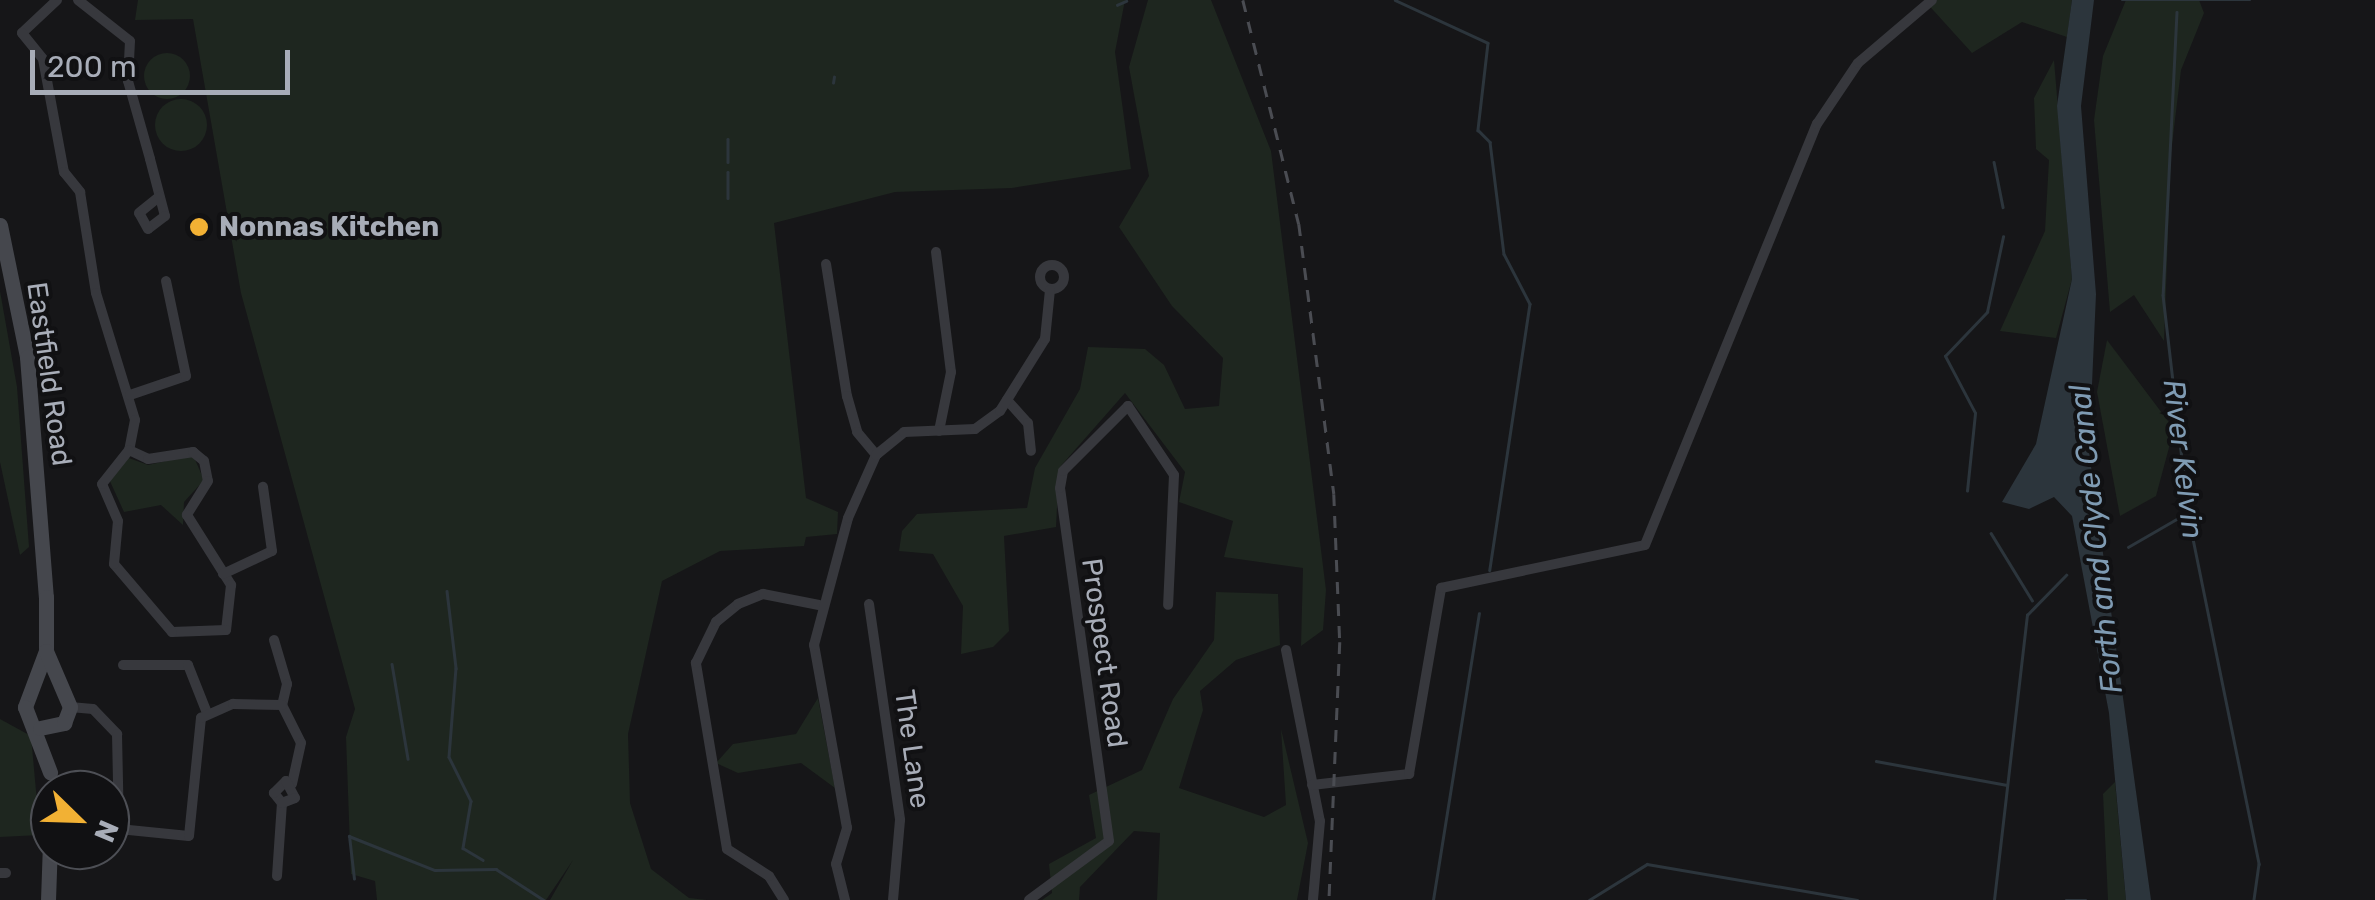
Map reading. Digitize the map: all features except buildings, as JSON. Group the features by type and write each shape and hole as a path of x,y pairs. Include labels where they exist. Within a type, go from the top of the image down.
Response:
{"street":[{"path":"58,0 22,33 43,59 64,172 80,192 106,331 130,395 137,437 102,484 118,521 122,577 146,592 172,632 226,630 235,599 188,515 208,481 204,461 193,452 148,459 130,450"},
{"path":"78,0 130,41 128,81 159,197"},
{"path":"1312,785 1409,774 1441,588 1645,545 1816,124 1858,62 1932,0"},
{"name":"Eastfield Road","path":"0,225 29,380 46,651 56,685 70,708 48,728"},
{"path":"936,252 951,372 939,431"},
{"path":"826,264 847,396 857,432 876,455"},
{"path":"130,395 186,376 166,281"},
{"path":"845,900 836,864 847,828 814,644 820,604 876,455 904,432 975,430 1007,400 1045,339 1050,290"},
{"path":"1007,400 1028,422 1031,451"},
{"name":"Prospect Road","path":"1029,900 1109,841 1062,522 1063,471 1128,406 1174,476 1168,605"},
{"path":"223,574 272,551 262,487"},
{"path":"784,900 769,876 727,850 696,663 716,622 738,604 763,594 820,604"},
{"name":"The Lane","path":"870,604 900,820 893,900"},
{"path":"274,640 286,684 282,705 301,743 292,784 295,798 282,803"},
{"path":"1286,650 1312,785 1322,864 1313,900"},
{"name":"Eastfield Road","path":"46,651 38,686 25,706 48,728 50,770"},
{"path":"122,666 188,665 207,713"},
{"path":"38,686 56,685"},
{"path":"70,708 108,718 117,734 119,830 148,836 189,836 196,826 194,730 207,713 282,705"},
{"path":"277,876 282,803 275,787 292,784"},
{"path":"277,857 290,856"},
{"path":"48,900 49,870"}],"shaded area":[{"path":"138,0 1125,0 1115,52 1131,169 1012,188 895,192 774,223 806,498 838,512 837,534 806,537 804,546 720,551 662,581 628,734 630,803 651,869 689,898 707,900 550,900 573,860 546,900 377,900 375,881 351,874 346,737 355,709 241,293 193,19 135,20"},
{"path":"1148,0 1211,0 1271,151 1326,590 1323,630 1301,646 1303,568 1224,557 1233,521 1179,502 1185,472 1125,393 1059,468 1056,527 1004,536 1009,631 993,647 961,654 963,606 933,554 899,551 902,531 917,514 1027,508 1035,468 1080,389 1088,347 1145,349 1164,365 1185,409 1219,406 1223,358 1172,306 1119,227 1149,176 1129,67"},
{"path":"1924,0 2072,0 2067,37 2022,22 1972,53"},
{"path":"2126,0 2199,0 2204,13 2181,70 2171,153 2164,341 2134,295 2110,312 2094,120 2103,56"},
{"path":"167,53 183,60 190,76 183,92 167,99 151,92 144,76 151,60"},
{"path":"2054,60 2072,279 2056,338 2000,331 2045,231 2049,160 2036,149 2034,98"},
{"path":"181,99 199,107 207,125 199,143 181,151 163,143 155,125 163,107"},
{"path":"0,291 17,387 29,547 20,555 0,462"},
{"path":"2107,340 2174,429 2156,496 2120,516 2097,392"},
{"path":"193,455 204,480 184,502 183,525 161,505 124,512 109,479 126,457 148,465"},
{"path":"1216,592 1278,594 1280,645 1236,660 1200,691 1203,710 1179,788 1264,817 1286,805 1281,729 1308,843 1297,900 1157,900 1160,833 1134,831 1080,887 1079,900 1042,900 1052,893 1049,864 1096,838 1089,795 1142,770 1173,699 1214,640"},
{"path":"818,698 835,788 801,763 738,773 716,763 733,744 796,734"},
{"path":"0,719 31,736 34,770 30,770 30,836 0,837"},
{"path":"2115,782 2126,900 2108,900 2103,794"}],"water":[{"name":"Forth and Clyde Canal","path":"2072,0 2094,0 2081,106 2096,294 2089,452 2151,900 2126,900 2109,713 2072,516 2054,497 2029,509 2002,502 2036,444 2072,279 2057,106"}],"waterway":[{"path":"1395,0 1488,43 1478,130 1490,142 1504,254 1530,304 1490,570"},
{"path":"2122,0 2250,0"},
{"path":"1117,5 1126,1"},
{"name":"River Kelvin","path":"2177,12 2163,295 2189,519 2259,864 2254,900"},
{"path":"833,83 834,77"},
{"path":"728,139 728,162"},
{"path":"1994,162 2003,207"},
{"path":"728,172 728,198"},
{"path":"1967,491 1975,413 1945,356 1987,312 2003,237"},
{"name":"Forth and Clyde Canal","path":"2128,547 2187,513"},
{"path":"1991,533 2032,600"},
{"path":"1994,900 2027,615 2066,575"},
{"path":"447,591 456,668 449,757 471,801 463,848 483,860"},
{"path":"1433,900 1479,614"},
{"path":"392,664 408,759"},
{"path":"1876,761 2007,785"},
{"path":"354,879 349,836 435,870 496,869 544,900"},
{"path":"1589,900 1647,864 1857,900"},
{"path":"2066,900 2086,900"}],"railway":[{"path":"1243,0 1299,224 1334,494 1340,642 1329,900"}],"place":[{"name":"Nonnas Kitchen","path":"199,227"}]}
